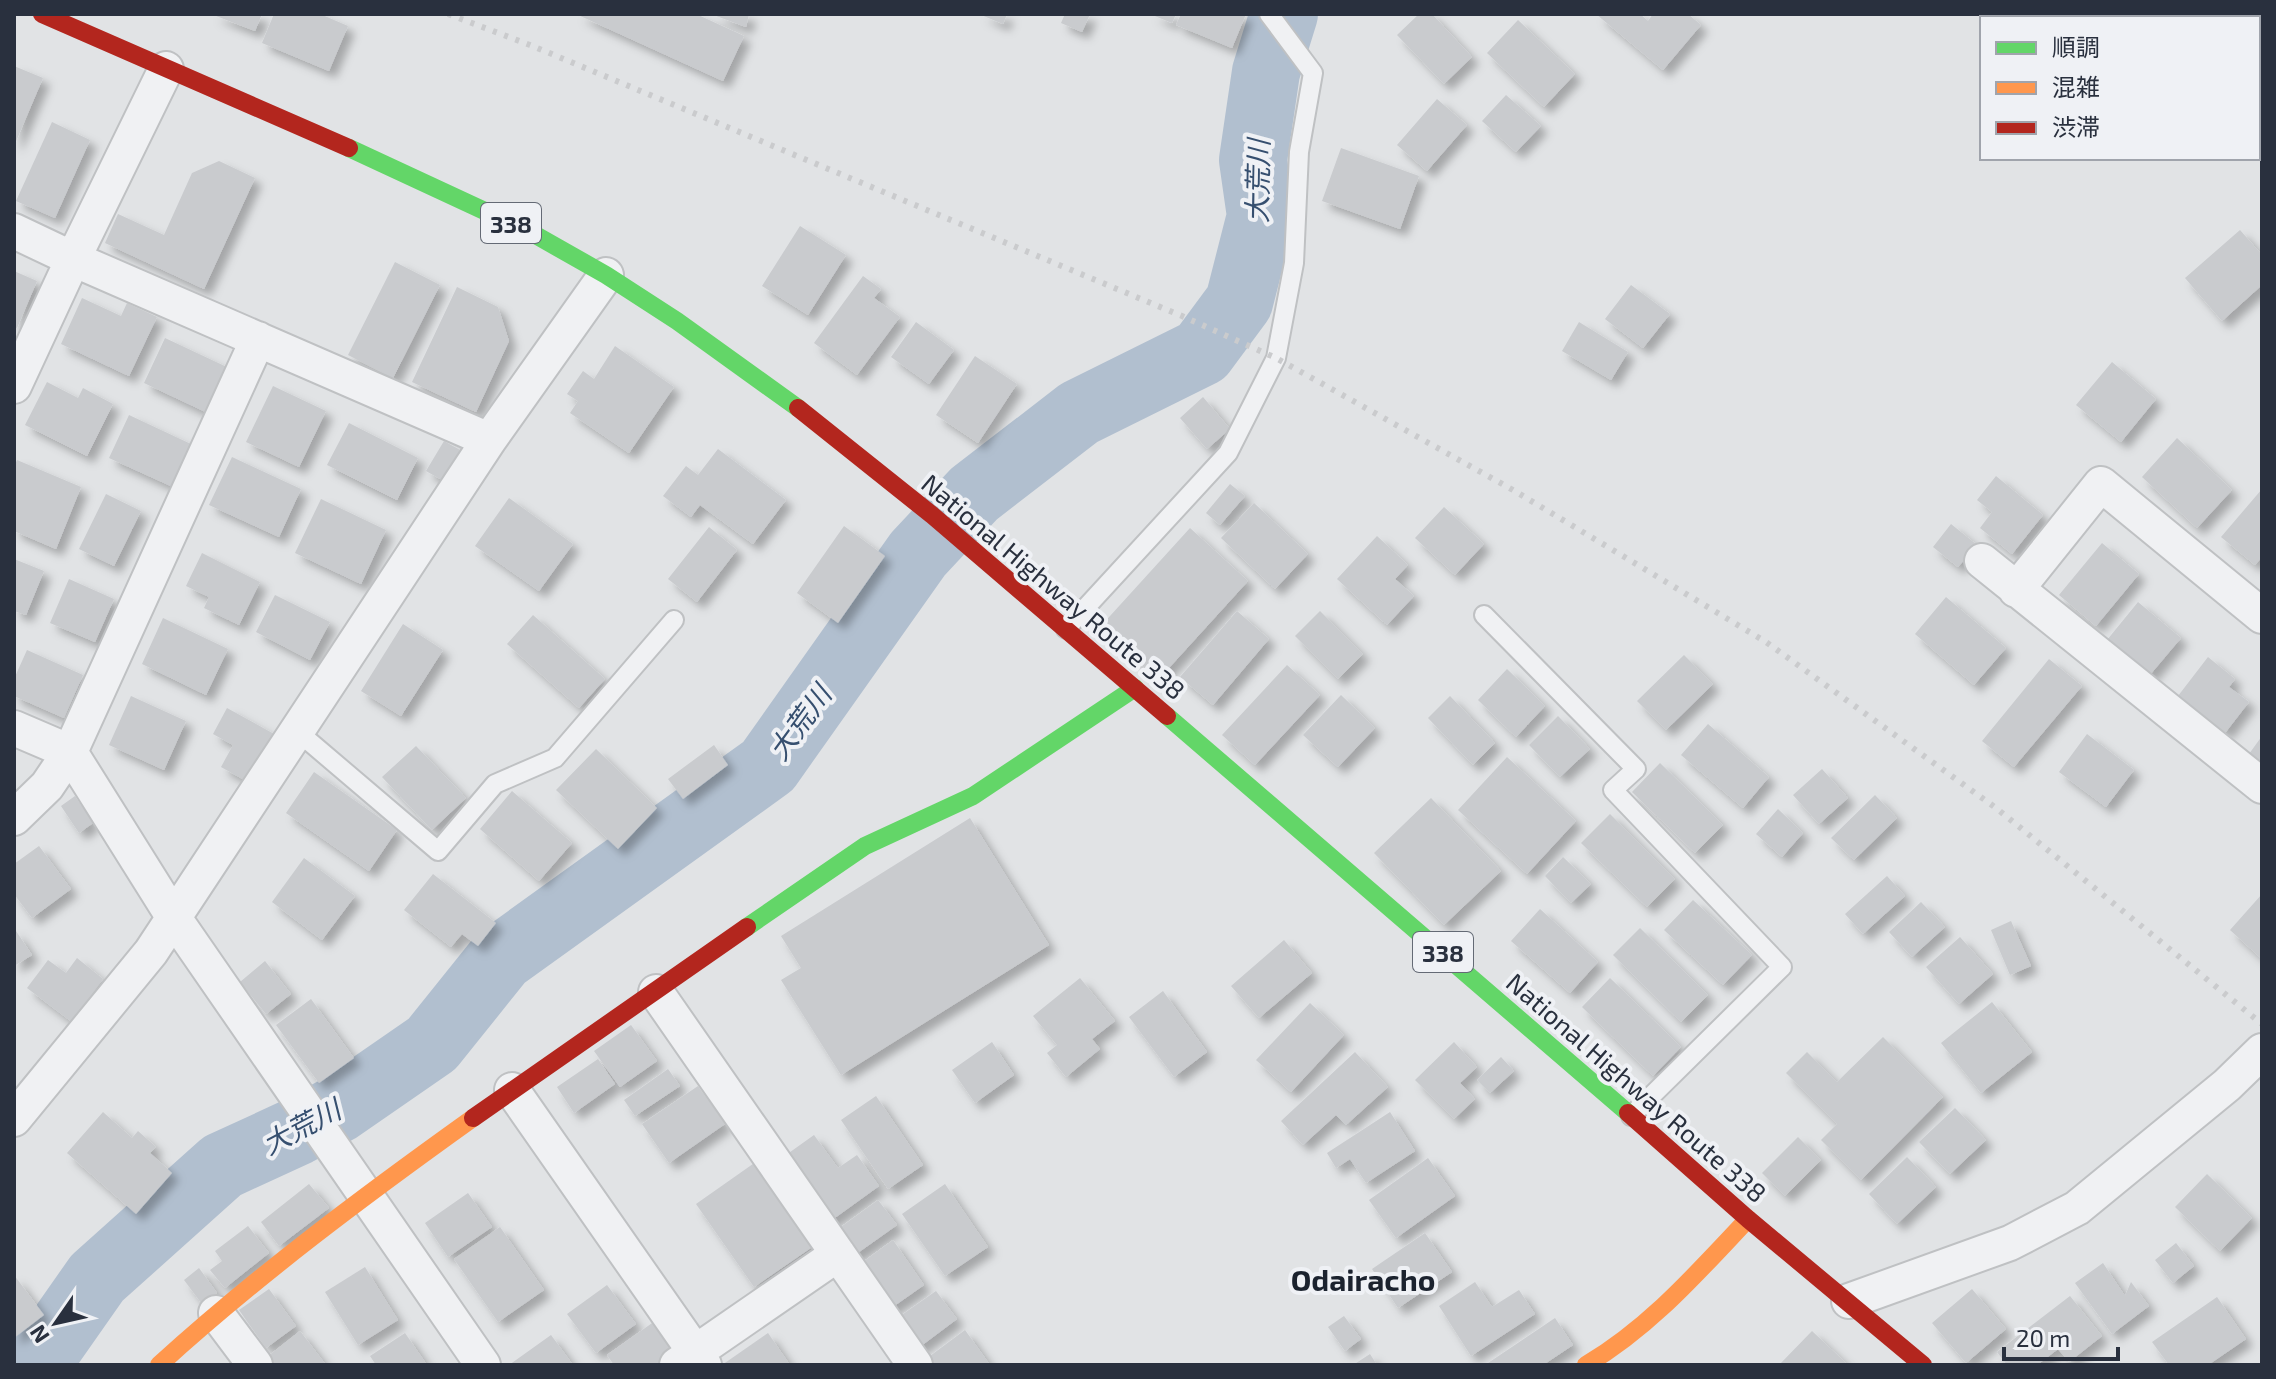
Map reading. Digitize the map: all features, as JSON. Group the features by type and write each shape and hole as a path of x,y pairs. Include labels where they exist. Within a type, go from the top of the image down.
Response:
{"main road":[{"name":"National Highway Route 338","path":"42,14 364,155 532,233 606,275 677,321 791,402 962,540 1748,1219 1923,1365"},
{"path":"159,1365 216,1313 365,1195 512,1090 865,846 973,796 1135,688"},
{"path":"1586,1365 1610,1352 1654,1316 1748,1219"}],"street":[{"path":"14,386 166,69"},
{"path":"14,231 489,440"},
{"path":"14,1119 151,952 489,440 606,275"},
{"path":"14,818 47,786 70,752 258,339"},
{"path":"2016,590 2101,484 2262,616"},
{"path":"1982,561 2262,786"},
{"path":"14,728 70,752 174,918 483,1365"},
{"path":"656,992 915,1365"},
{"path":"1849,1301 2010,1243 2077,1208 2227,1085 2262,1051"},
{"path":"512,1090 692,1361 838,1254"},
{"path":"216,1313 255,1365"}],"lane":[{"path":"1066,629 1228,453 1276,358 1294,263 1299,152 1313,73 1269,14"},
{"path":"1484,615 1636,769 1613,790 1782,967 1631,1116"},
{"path":"297,731 438,851 495,784 555,758 674,620"}],"building":[{"path":"211,14 262,14 255,31"},
{"path":"274,14 320,14 348,26 329,71 262,43"},
{"path":"576,14 696,14 744,36 723,81"},
{"path":"711,14 749,14 746,27"},
{"path":"979,14 1007,14 1003,24"},
{"path":"1065,14 1090,14 1082,32 1061,23"},
{"path":"1150,14 1176,14 1172,23"},
{"path":"1181,14 1246,14 1232,48 1176,25"},
{"path":"1419,14 1432,14 1472,57 1444,84 1397,35"},
{"path":"1596,14 1640,14 1648,21 1653,14 1688,14 1701,25 1663,70"},
{"path":"1518,20 1575,74 1544,107 1487,53"},
{"path":"14,66 43,78 14,146"},
{"path":"1506,95 1541,126 1516,152 1482,121"},
{"path":"1437,99 1467,125 1427,171 1397,145"},
{"path":"52,122 90,140 55,218 16,201"},
{"path":"1341,148 1419,176 1400,229 1322,201"},
{"path":"219,161 255,178 204,289 105,243 118,214 164,235 192,173"},
{"path":"800,226 846,255 808,315 762,286"},
{"path":"2240,230 2262,255 2262,285 2222,321 2185,278"},
{"path":"395,262 440,285 393,378 348,355"},
{"path":"14,271 37,281 17,328 14,327"},
{"path":"863,276 881,289 874,298 900,317 857,375 814,343"},
{"path":"1631,285 1670,314 1643,348 1605,319"},
{"path":"457,287 498,307 509,341 476,412 412,382"},
{"path":"82,298 121,316 127,303 157,317 129,376 61,344"},
{"path":"916,322 954,350 929,384 891,357"},
{"path":"1579,322 1628,352 1611,380 1562,351"},
{"path":"165,338 231,369 210,414 144,383"},
{"path":"615,346 674,387 629,453 570,413 578,401 567,394 583,371 594,379"},
{"path":"975,356 1017,384 978,443 936,415"},
{"path":"2112,362 2156,399 2121,442 2076,405"},
{"path":"47,382 78,398 83,388 113,404 87,456 25,425"},
{"path":"273,386 326,411 299,467 246,442"},
{"path":"1203,397 1230,429 1207,449 1180,418"},
{"path":"129,415 193,445 173,487 109,458"},
{"path":"349,423 418,458 397,500 327,465"},
{"path":"2177,438 2232,490 2197,528 2142,477"},
{"path":"444,441 460,450 442,480 426,471"},
{"path":"718,449 786,500 753,544 700,505 691,517 663,496 686,466 698,475"},
{"path":"232,457 301,489 279,537 209,505"},
{"path":"17,460 81,487 56,549 14,531 14,467"},
{"path":"1996,476 2043,515 2012,554 1980,528 1992,512 1977,500"},
{"path":"1230,484 1245,496 1220,525 1206,513"},
{"path":"2262,489 2262,557 2255,565 2221,537"},
{"path":"106,494 141,511 114,566 79,549"},
{"path":"509,498 573,544 539,591 475,546"},
{"path":"321,499 386,530 361,584 295,553"},
{"path":"1254,503 1308,554 1275,589 1221,538"},
{"path":"1444,507 1484,544 1455,575 1415,538"},
{"path":"1951,524 1977,545 1958,567 1933,547"},
{"path":"844,526 885,556 838,623 797,593"},
{"path":"709,527 737,550 697,602 668,579"},
{"path":"1190,528 1248,581 1158,680 1100,627"},
{"path":"1377,536 1408,565 1395,579 1414,596 1387,625 1337,579"},
{"path":"2102,543 2139,574 2096,626 2059,595"},
{"path":"202,553 260,582 239,625 204,608 209,597 186,586"},
{"path":"14,559 44,571 26,615 14,611"},
{"path":"69,579 114,599 95,642 50,623"},
{"path":"275,595 330,622 310,660 256,632"},
{"path":"1946,597 2006,648 1974,685 1915,634"},
{"path":"2138,602 2181,638 2149,676 2107,640"},
{"path":"1237,611 1269,639 1213,705 1180,677"},
{"path":"1320,611 1363,654 1338,679 1295,636"},
{"path":"533,615 605,679 579,708 507,644"},
{"path":"163,618 228,649 206,695 142,664"},
{"path":"403,624 443,650 401,716 361,691"},
{"path":"27,650 83,675 64,718 14,696 14,679"},
{"path":"1684,655 1713,684 1666,730 1637,701"},
{"path":"2208,657 2235,679 2229,687 2249,702 2225,733 2178,696"},
{"path":"2049,659 2082,686 2014,767 1982,741"},
{"path":"1287,665 1320,695 1255,765 1222,735"},
{"path":"1507,669 1545,706 1516,737 1478,700"},
{"path":"1341,695 1375,728 1338,767 1303,735"},
{"path":"131,696 186,721 164,770 109,745"},
{"path":"1450,696 1495,743 1473,765 1428,718"},
{"path":"227,708 274,734 248,782 221,767 233,745 213,734"},
{"path":"1558,716 1590,749 1560,777 1529,745"},
{"path":"1708,724 1769,777 1743,808 1681,755"},
{"path":"2087,734 2134,770 2106,807 2059,772"},
{"path":"2262,736 2262,764 2249,754"},
{"path":"714,745 728,765 683,799 668,779"},
{"path":"416,746 466,798 432,830 382,777"},
{"path":"596,749 657,808 618,849 556,790"},
{"path":"1507,757 1576,821 1527,874 1458,810"},
{"path":"1660,763 1723,825 1695,853 1632,792"},
{"path":"1822,769 1848,798 1819,824 1793,795"},
{"path":"314,772 397,830 369,871 286,813"},
{"path":"512,791 572,843 539,881 480,829"},
{"path":"1875,795 1897,818 1854,860 1831,838"},
{"path":"75,796 93,823 79,833 61,806"},
{"path":"1431,798 1501,871 1444,925 1374,853"},
{"path":"1778,809 1803,833 1782,857 1756,834"},
{"path":"1610,814 1675,879 1647,907 1581,843"},
{"path":"970,818 1049,945 841,1075 781,980 801,968 781,936"},
{"path":"39,846 71,889 32,918 14,894 14,864"},
{"path":"1563,857 1591,884 1571,903 1545,876"},
{"path":"304,858 355,896 322,940 272,902"},
{"path":"433,874 496,923 478,946 462,934 451,947 404,910"},
{"path":"1887,876 1905,896 1863,934 1845,914"},
{"path":"2262,894 2262,959 2230,930"},
{"path":"1693,900 1752,955 1723,985 1664,930"},
{"path":"1921,902 1945,927 1912,957 1889,932"},
{"path":"1540,909 1598,962 1570,993 1511,941"},
{"path":"2011,921 2031,966 2010,975 1991,930"},
{"path":"14,928 32,955 14,966"},
{"path":"1640,928 1708,995 1681,1022 1613,955"},
{"path":"1960,937 1993,974 1959,1004 1926,967"},
{"path":"1284,940 1312,973 1259,1018 1231,986"},
{"path":"77,958 103,979 72,1022 27,988 48,960 66,973"},
{"path":"265,961 291,994 266,1014 240,982"},
{"path":"1080,978 1115,1021 1092,1039 1100,1049 1066,1077 1047,1053 1057,1045 1033,1016"},
{"path":"1610,978 1681,1047 1653,1076 1582,1007"},
{"path":"1163,991 1207,1052 1174,1077 1129,1017"},
{"path":"311,999 354,1058 319,1083 276,1025"},
{"path":"1992,1002 2032,1052 1981,1093 1941,1043"},
{"path":"1310,1003 1344,1035 1291,1092 1256,1060"},
{"path":"631,1025 657,1061 620,1087 594,1051"},
{"path":"1883,1037 1943,1097 1861,1180 1821,1140 1837,1124 1786,1073 1807,1052 1837,1082"},
{"path":"992,1042 1014,1075 975,1103 952,1070"},
{"path":"1454,1042 1477,1067 1460,1083 1475,1099 1454,1119 1415,1080"},
{"path":"1355,1052 1388,1087 1346,1125 1336,1115 1303,1145 1281,1121"},
{"path":"1501,1057 1514,1071 1490,1093 1477,1080"},
{"path":"598,1059 615,1084 574,1113 557,1087"},
{"path":"668,1069 680,1086 635,1116 624,1100"},
{"path":"698,1086 725,1124 669,1163 642,1124"},
{"path":"876,1096 923,1165 888,1189 841,1120"},
{"path":"1955,1108 1986,1140 1950,1174 1919,1142"},
{"path":"103,1112 132,1138 138,1131 156,1147 150,1153 172,1173 136,1214 67,1153"},
{"path":"1390,1112 1415,1151 1366,1183 1350,1159 1336,1168 1327,1153"},
{"path":"814,1135 838,1168 857,1155 879,1186 825,1225 779,1160"},
{"path":"1798,1137 1821,1160 1785,1196 1762,1173"},
{"path":"1907,1157 1936,1187 1897,1224 1869,1194"},
{"path":"1428,1158 1455,1196 1396,1238 1369,1200"},
{"path":"760,1159 818,1243 754,1287 696,1204"},
{"path":"2207,1174 2252,1218 2220,1251 2175,1207"},
{"path":"309,1184 329,1208 279,1246 261,1222"},
{"path":"945,1184 988,1247 945,1276 902,1214"},
{"path":"468,1193 492,1227 448,1257 425,1223"},
{"path":"878,1200 897,1225 852,1257 834,1232"},
{"path":"248,1226 269,1253 225,1288 210,1270 222,1261 215,1251"},
{"path":"500,1227 544,1290 498,1322 454,1259"},
{"path":"1425,1233 1452,1272 1398,1308 1372,1269"},
{"path":"893,1240 924,1285 887,1311 856,1267"},
{"path":"2176,1243 2194,1266 2173,1283 2155,1260"},
{"path":"2103,1263 2125,1296 2131,1282 2149,1306 2112,1334 2075,1283"},
{"path":"365,1267 398,1320 358,1345 325,1292"},
{"path":"199,1268 217,1293 202,1304 184,1280"},
{"path":"14,1275 44,1315 14,1338"},
{"path":"1475,1282 1492,1307 1519,1290 1535,1314 1471,1356 1439,1306"},
{"path":"607,1285 636,1324 596,1353 567,1314"},
{"path":"269,1289 296,1326 266,1348 239,1310"},
{"path":"1972,1289 2006,1329 1966,1363 1932,1323"},
{"path":"936,1291 957,1319 917,1349 896,1319"},
{"path":"2070,1296 2102,1336 2069,1362 2058,1349 2037,1365 2007,1365 1997,1352"},
{"path":"2217,1297 2246,1339 2208,1365 2169,1365 2152,1342"},
{"path":"1344,1316 1361,1339 1345,1351 1328,1327"},
{"path":"1555,1318 1573,1345 1543,1365 1485,1365"},
{"path":"655,1321 679,1355 665,1365 614,1365 607,1355"},
{"path":"965,1330 990,1365 930,1365 926,1359"},
{"path":"300,1331 326,1365 273,1365 267,1357"},
{"path":"1812,1331 1848,1365 1779,1365"},
{"path":"405,1333 427,1365 376,1365 370,1356"},
{"path":"768,1333 790,1365 722,1365"},
{"path":"551,1335 573,1365 509,1365"},
{"path":"1370,1354 1377,1365 1353,1365"}],"waterway":[{"name":"大荒川","path":"36,1365 97,1278 222,1166 338,1109 432,1044 501,958 768,766 918,554 974,494 1079,413 1202,352 1239,302 1261,216 1253,160 1266,72 1284,14"}],"railway":[{"path":"448,14 530,45 1276,358 1513,490 1766,642 1996,808 2262,1024"}],"traffic: fast":[{"path":"349,148 532,233 606,275 677,321 798,408"},
{"path":"747,927 865,846 973,796 1135,688"},
{"path":"1167,716 1628,1113"}],"traffic: slow":[{"path":"159,1365 234,1299 312,1237 473,1118"},
{"path":"1586,1365 1652,1316 1748,1219"}],"traffic: jam":[{"path":"42,14 349,148"},
{"path":"798,408 932,515 1167,716"},
{"path":"473,1118 747,927"},
{"path":"1628,1113 1748,1219 1923,1365"}],"district":[{"name":"Odairacho","path":"1363,1279"}]}
